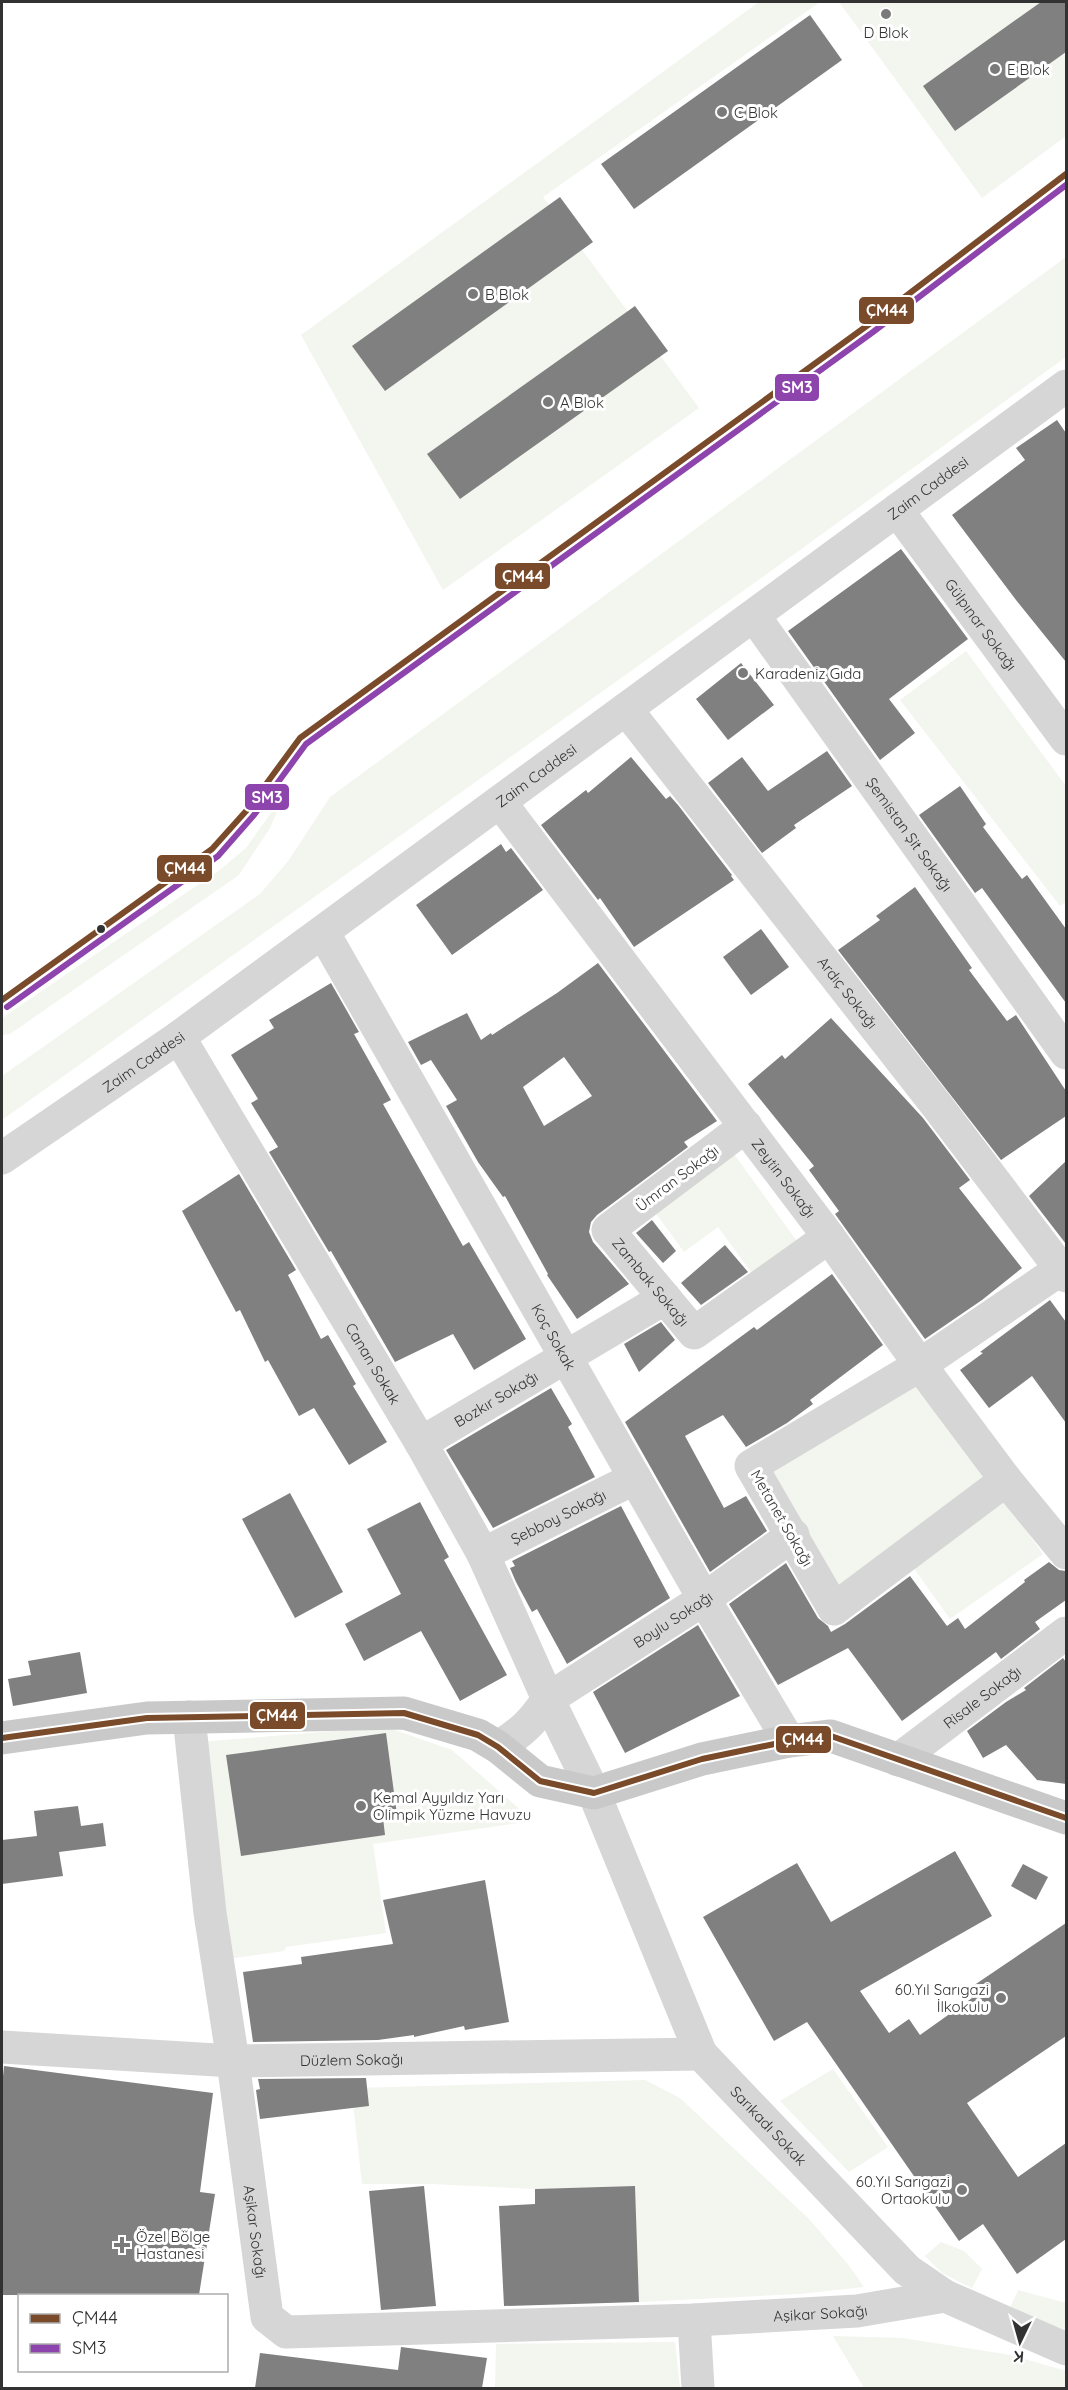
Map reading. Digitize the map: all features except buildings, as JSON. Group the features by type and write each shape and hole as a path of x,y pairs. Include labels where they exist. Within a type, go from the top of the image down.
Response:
{"main road":[{"path":"2,1738 147,1718 404,1713 478,1735 498,1747 540,1781 594,1793 702,1759 789,1741 831,1736 1066,1818"}],"street":[{"name":"Zaim Caddesi","path":"2,1158 179,1037 1066,388"},
{"name":"Gülpınar Sokağı","path":"897,510 1066,740"},
{"name":"Şemistan Şit Sokağı","path":"754,616 1066,1053"},
{"name":"Ardıç Sokağı","path":"626,709 1065,1273"},
{"name":"Zeytin Sokağı","path":"500,802 830,1237 920,1365 1006,1480 1066,1553"},
{"name":"Koç Sokak","path":"322,932 634,1478 789,1741"},
{"name":"Canan Sokak","path":"179,1037 421,1443 483,1554 548,1699 594,1793"},
{"name":"Ümran Sokağı","path":"608,1230 746,1126"},
{"name":"Zambak Sokağı","path":"608,1230 694,1333 830,1237"},
{"name":"Metanet Sokağı","path":"1006,1480 834,1609 751,1466 920,1365 1065,1273"},
{"name":"Bozkır Sokağı","path":"421,1443 664,1298"},
{"name":"Şebboy Sokağı","path":"483,1554 634,1478"},
{"name":"Boylu Sokağı","path":"548,1699 704,1599 793,1535"},
{"name":"Risale Sokağı","path":"898,1760 1066,1633"},
{"path":"498,1747 517,1736 534,1720 548,1699"},
{"name":"Aşikar Sokağı","path":"189,1717 210,1913 233,2061 267,2316 286,2332 694,2320 857,2311 945,2296"},
{"name":"Sarıkadı Sokak","path":"594,1793 701,2054 907,2270 945,2296 1066,2349"},
{"name":"Düzlem Sokağı","path":"2,2047 233,2061 701,2054"},
{"path":"694,2320 698,2388"}],"shaded area":[{"path":"759,2 820,2 543,197 699,408 443,590 301,335"},
{"path":"839,2 1066,2 1066,136 982,198"},
{"path":"1066,257 1066,357 771,571 2,1120 2,1076 260,894 289,860 330,797"},
{"path":"966,651 1066,786 1066,902 1060,906 900,700"},
{"path":"273,810 277,812 270,828 239,875 10,1034 2,1035 2,1018 221,869 246,848"},
{"path":"731,1150 799,1244 754,1276 718,1227 684,1252 651,1207"},
{"path":"915,1378 992,1478 834,1595 761,1470"},
{"path":"1001,1495 1043,1554 950,1619 908,1560"},
{"name":"Kemal Ayyıldız Yarı Olimpik Yüzme Havuzu","path":"386,1727 452,1750 533,1821 373,1844 386,1933 286,1947 284,1951 227,1959 199,1742"},
{"path":"833,2069 888,2147 849,2172 780,2101"},
{"path":"645,2080 680,2098 808,2218 847,2263 864,2287 799,2294 639,2302 635,2186 535,2189 431,2184 362,2184 353,2103 355,2088"},
{"path":"941,2242 964,2251 982,2269 972,2288 942,2273 925,2256"},
{"path":"1018,2290 1066,2303 1066,2337 1010,2308"},
{"path":"833,2336 902,2338 1011,2355 1066,2371 1066,2388 864,2388"},
{"path":"675,2342 680,2388 495,2388 496,2344"}],"transit line":[{"name":"ÇM44","path":"2,1000 212,849 247,810 300,738 868,325 1066,174"},
{"name":"SM3","path":"7,1007 218,856 254,815 306,744 873,332 1066,185"},
{"name":"ÇM44","path":"2,1738 147,1718 404,1713 478,1735 498,1747 540,1781 594,1793 702,1759 789,1741 831,1736 1066,1818"}],"place":[{"name":"D Blok","path":"886,14"},
{"name":"E Blok","path":"995,69"},
{"name":"C Blok","path":"722,112"},
{"name":"B Blok","path":"473,294"},
{"name":"A Blok","path":"548,402"},
{"name":"Karadeniz Gıda","path":"743,673"},
{"name":"Kemal Ayyıldız Yarı Olimpik Yüzme Havuzu","path":"361,1806"},
{"name":"60.Yıl Sarıgazi İlkokulu","path":"1001,1998"},
{"name":"60.Yıl Sarıgazi Ortaokulu","path":"962,2190"},
{"name":"Özel Bölge Hastanesi","path":"122,2245"}]}
